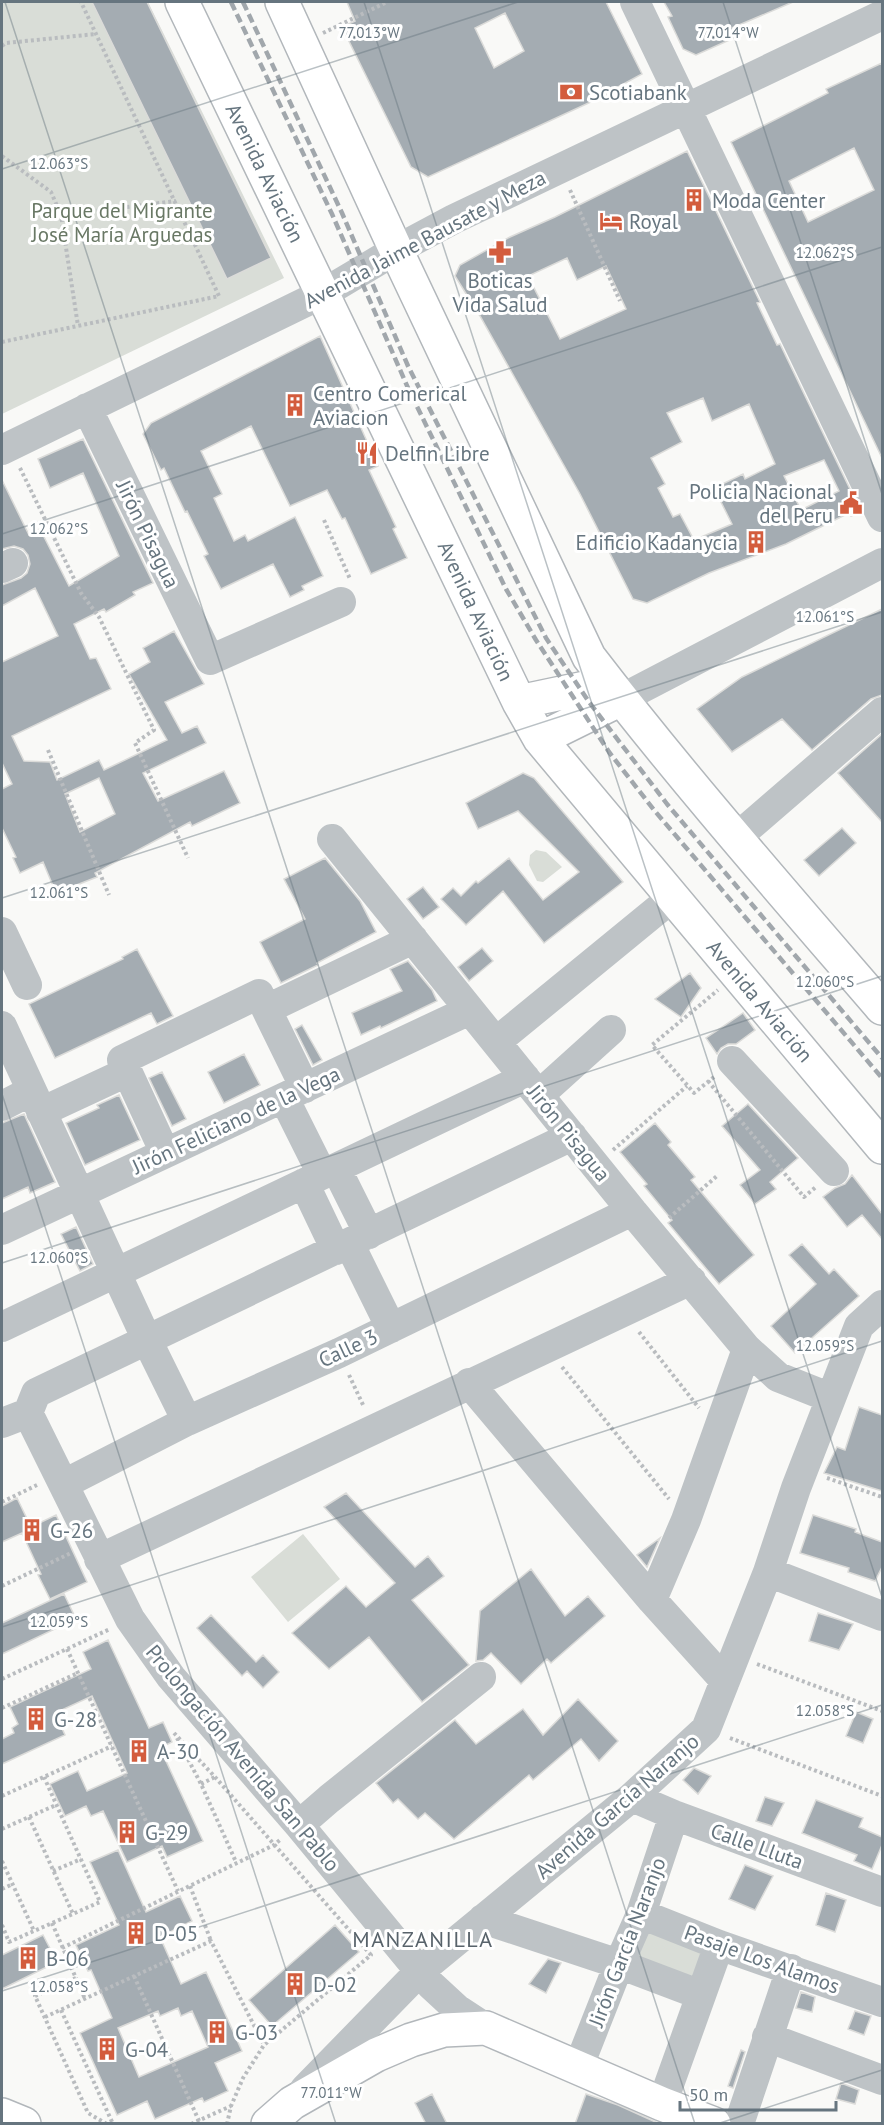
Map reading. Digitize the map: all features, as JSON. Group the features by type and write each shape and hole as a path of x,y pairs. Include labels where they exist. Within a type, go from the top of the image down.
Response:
{"main road":[{"name":"Avenida Aviación","path":"182,2 519,702 540,739 882,1147"},
{"path":"282,2 396,250 589,657 736,838 882,1008"},
{"path":"519,702 590,687 621,699"},
{"path":"540,739 621,699"},
{"name":"Prolongación Avenida San Pablo","path":"280,2113 376,2055 411,2040 444,2030 486,2028 714,2124"},
{"path":"2,2115 24,2124"}],"street":[{"path":"635,2 882,517"},
{"name":"Avenida Jaime Bausate y Meza","path":"6,448 324,293 454,219 882,15"},
{"name":"Jirón Pisagua","path":"87,408 210,660 340,602"},
{"path":"621,699 882,563"},
{"path":"736,838 882,712"},
{"name":"Jirón Pisagua","path":"332,839 747,1349 778,1377 831,1398"},
{"path":"496,1042 673,897"},
{"path":"267,1009 413,939"},
{"path":"3,940 27,985"},
{"path":"165,1153 122,1060 259,994 267,1009 321,1175 391,1328"},
{"name":"Jirón Feliciano de la Vega","path":"2,1230 470,1010"},
{"path":"2,1026 147,1340 188,1421"},
{"path":"2,1327 321,1175 532,1086 611,1030"},
{"path":"732,1061 834,1171"},
{"path":"2,1106 36,1101 127,1071"},
{"path":"15,1418 36,1394 572,1136"},
{"name":"Calle 3","path":"62,1479 391,1328 642,1222"},
{"path":"95,1551 374,1428 691,1280"},
{"name":"Avenida García Naranjo","path":"280,2113 420,1971 632,1797 706,1729 768,1572 796,1488 859,1326 882,1305"},
{"path":"652,1600 686,1520 747,1349"},
{"path":"469,1383 652,1600 730,1668"},
{"name":"Prolongación Avenida San Pablo","path":"15,1418 62,1479 130,1619 171,1677 299,1825 431,1985 457,2009 486,2028"},
{"path":"768,1572 882,1616"},
{"path":"299,1825 481,1677"},
{"name":"Calle Lluta","path":"632,1797 674,1815 882,1892"},
{"name":"Jirón García Naranjo","path":"578,2068 641,1914 674,1815"},
{"name":"Pasaje Los Alamos","path":"641,1914 719,1945 882,2002"},
{"path":"483,1919 619,1964 701,1995"},
{"path":"662,2104 719,1945"},
{"path":"739,2124 791,1969"},
{"path":"767,2037 882,2080"}],"path":[{"path":"2,342 219,296 81,2"},
{"path":"302,44 387,2"},
{"path":"2,46 6,43 96,34"},
{"path":"2,156 51,192 61,215 78,327"},
{"path":"560,168 620,301"},
{"path":"61,215 176,201"},
{"path":"6,448 81,593 99,617 154,730 135,743 188,858"},
{"path":"324,520 350,579 340,602"},
{"path":"48,750 109,895"},
{"path":"694,1093 652,1045 738,975"},
{"path":"595,1165 687,1086"},
{"path":"642,1222 718,1175"},
{"path":"624,1312 664,1367 718,1432"},
{"path":"546,1347 686,1520"},
{"path":"339,1353 374,1428"},
{"path":"796,1488 826,1478 882,1497"},
{"path":"2,1502 62,1479"},
{"path":"2,1586 95,1551"},
{"path":"2,1679 130,1619"},
{"path":"67,1649 178,1891"},
{"path":"730,1668 882,1711"},
{"path":"2,1708 78,1673"},
{"path":"706,1729 882,1796"},
{"path":"227,2124 231,2106 243,2078 264,2045 371,1955 216,1777 174,1733 201,1784 236,1862"},
{"path":"2,1796 112,1746"},
{"path":"2,1946 100,1902 44,1777"},
{"path":"201,1784 216,1777"},
{"path":"2,1829 56,1805"},
{"path":"29,1817 73,1914"},
{"path":"62,1948 274,1845 299,1825"},
{"path":"53,1871 81,1859"},
{"path":"2,1861 34,1931"},
{"path":"2,1889 13,1884"},
{"path":"189,1886 211,1941 264,2045"},
{"path":"52,1923 85,1998"},
{"path":"2,1925 9,1942"},
{"path":"45,2017 211,1941"},
{"path":"134,1976 199,2121"},
{"path":"76,1978 35,1996 88,2113 106,2124"},
{"path":"61,2010 113,2124"},
{"path":"192,2124 231,2106"}],"green space":[{"name":"Parque del Migrante José María Arguedas","path":"2,2 148,2 284,278 2,414"},
{"path":"536,850 546,852 562,867 543,882 537,881 529,865 530,855"},
{"path":"303,1534 340,1579 288,1622 251,1577"},
{"path":"644,1923 708,1950 698,1986 629,1961"}],"building":[{"path":"92,2 147,2 271,258 227,279"},
{"path":"347,2 606,2 642,74 606,95 428,177 411,167 342,27 355,21","holes":["505,13 524,51 494,68 475,28"]},
{"path":"664,2 793,2 732,28 736,37 696,55 683,49 668,17 672,16"},
{"path":"882,63 882,458 731,142 828,93 826,89","holes":["854,148 874,190 808,222 789,181"]},
{"path":"687,151 760,302 757,303 777,345 780,344 861,512 851,516 849,513 786,544 709,573 647,603 633,599 580,494 455,276 460,265 510,237","holes":["567,258 577,280 606,266 626,309 560,339 528,276","703,398 712,421 749,404 775,464 745,479 743,474 714,488 732,524 694,540 680,514 673,517 658,488 665,484 651,458 682,442 667,413","824,460 839,491 801,510 784,476"]},
{"path":"320,336 378,466 369,470 396,527 393,529 407,558 371,574 345,518 342,519 327,490 290,506 251,426 201,451 222,494 214,498 234,541 245,535 248,541 295,517 323,576 302,586 304,590 290,597 273,564 221,589 204,556 208,554 187,511 185,512 164,468 161,470 143,434 151,423"},
{"path":"83,439 153,583 133,592 135,595 106,612 104,609 74,624 90,659 96,658 111,689 12,736 24,761 50,762 57,780 99,760 104,770 167,740 129,674 150,662 143,648 174,631 204,684 165,702 182,733 197,726 206,743 143,773 158,801 224,771 240,803 192,826 190,822 95,873 97,877 56,893 43,862 20,873 13,858 16,857 2,828 2,789 12,784 2,763 2,662 58,636 35,588 2,606 2,585 21,578 27,573 30,564 28,555 23,549 14,546 2,549 2,480 29,535 40,529 69,586 119,556 83,473 50,488 38,459","holes":["99,778 115,814 80,832 65,794"]},
{"path":"882,609 882,695 871,699 812,750 782,719 732,752 697,709 742,677"},
{"path":"882,734 882,822 838,773"},
{"path":"523,773 534,778 623,882 544,943 503,891 466,925 441,899 453,888 461,896 476,881 478,883 509,858 543,900 579,872 518,811 478,829 466,803"},
{"path":"842,828 856,843 819,876 804,860"},
{"path":"325,858 360,901 376,932 281,983 260,942 305,919 284,879"},
{"path":"423,887 439,907 423,919 407,899"},
{"path":"482,948 493,961 469,981 458,967"},
{"path":"137,949 173,1016 157,1024 151,1013 55,1058 29,1004 123,959 122,957"},
{"path":"408,961 432,990 437,1001 361,1035 352,1013 402,991 390,969"},
{"path":"690,973 701,988 681,1017 655,999"},
{"path":"743,1013 755,1030 736,1044 728,1044 721,1048 717,1054 706,1038"},
{"path":"302,1025 322,1060 313,1065 295,1029"},
{"path":"244,1054 260,1085 224,1103 208,1072"},
{"path":"162,1072 186,1119 172,1126 149,1078"},
{"path":"119,1095 140,1140 85,1165 66,1123 99,1108 97,1105"},
{"path":"748,1104 798,1158 770,1182 776,1189 755,1204 740,1185 760,1170 722,1126"},
{"path":"24,1114 55,1182 30,1193 28,1187 2,1199 2,1123"},
{"path":"655,1123 671,1142 668,1145 695,1177 691,1180 754,1255 719,1284 668,1223 672,1220 644,1186 647,1184 620,1152"},
{"path":"852,1175 882,1214 882,1239 862,1215 847,1227 823,1197 845,1184"},
{"path":"76,1227 93,1264 80,1271 61,1234"},
{"path":"802,1244 829,1274 834,1269 859,1296 795,1353 771,1326 816,1284 789,1255"},
{"path":"859,1407 882,1415 882,1491 824,1473 837,1447 845,1450"},
{"path":"346,1493 415,1567 428,1556 444,1576 412,1600 469,1665 422,1702 369,1637 329,1669 292,1633 346,1586 366,1607 395,1583 324,1507"},
{"path":"17,1498 31,1527 56,1515 87,1582 50,1599 22,1533 2,1542 2,1506"},
{"path":"813,1515 856,1529 855,1532 882,1542 882,1567 875,1581 848,1572 849,1568 800,1553"},
{"path":"660,1538 647,1567 637,1555"},
{"path":"531,1569 565,1616 588,1596 605,1616 551,1663 547,1659 521,1684 491,1653 483,1660 476,1661 480,1611"},
{"path":"64,1594 76,1619 2,1654 2,1623"},
{"path":"818,1613 853,1624 839,1650 809,1641"},
{"path":"211,1615 256,1662 263,1655 279,1672 263,1688 247,1671 242,1676 197,1628"},
{"path":"108,1640 149,1728 163,1722 172,1742 160,1748 203,1841 167,1857 162,1846 127,1862 103,1811 91,1816 86,1806 65,1816 50,1784 78,1771 87,1791 127,1773 92,1696 55,1713 65,1735 2,1764 2,1739 14,1733 12,1728 18,1724 10,1707 91,1669 83,1652"},
{"path":"578,1699 618,1741 599,1761 581,1739 533,1780 529,1775 454,1839 425,1813 418,1819 398,1799 393,1803 376,1783 455,1720 476,1744 523,1709 543,1735"},
{"path":"856,1712 873,1719 863,1743 846,1736"},
{"path":"694,1768 711,1776 698,1794 683,1780"},
{"path":"765,1797 784,1803 772,1826 756,1821"},
{"path":"816,1800 863,1818 859,1827 882,1837 882,1845 872,1869 854,1861 857,1855 802,1833"},
{"path":"118,1850 146,1912 180,1896 192,1921 160,1937 181,1984 206,1972 242,2051 215,2063 228,2091 204,2102 202,2098 155,2119 147,2101 117,2115 80,2033 112,2018 91,1970 88,1971 76,1945 119,1925 90,1862","holes":["178,2008 181,2016 192,2011 208,2047 139,2077 118,2028 158,2011 160,2016"]},
{"path":"745,1865 773,1876 755,1910 729,1899"},
{"path":"826,1893 846,1900 835,1932 816,1925"},
{"name":"D-02","path":"335,1925 359,1952 272,2026 249,2000"},
{"name":"B-06","path":"43,1935 57,1962 2,1989 2,1955"},
{"path":"548,1959 561,1963 546,1993 529,1984"},
{"path":"801,1992 815,1997 812,2012 796,2008"},
{"path":"855,2011 871,2016 864,2035 848,2029"},
{"path":"741,2050 745,2052 733,2088 728,2086"},
{"path":"841,2083 859,2090 855,2104 836,2099"},
{"path":"432,2094 447,2124 426,2124 415,2103"},
{"path":"586,2094 618,2105 660,2124 575,2124"}],"railway":[{"path":"231,2 332,214 408,388 506,589 536,640 609,752 654,810 882,1078"},
{"path":"243,2 342,213 408,366 546,638 589,702 667,804 882,1058"}],"place":[{"name":"Scotiabank","path":"571,92"},
{"name":"Moda Center","path":"694,200"},
{"name":"Royal","path":"611,221"},
{"name":"Boticas Vida Salud","path":"500,252"},
{"name":"Centro Comerical Aviacion","path":"295,405"},
{"name":"Delfin Libre","path":"367,453"},
{"name":"Policia Nacional del Peru","path":"851,503"},
{"name":"Edificio Kadanycia","path":"756,542"},
{"name":"G-26","path":"32,1530"},
{"name":"G-28","path":"36,1719"},
{"name":"A-30","path":"139,1751"},
{"name":"G-29","path":"127,1832"},
{"name":"D-05","path":"136,1933"},
{"name":"B-06","path":"28,1958"},
{"name":"D-02","path":"295,1984"},
{"name":"G-03","path":"217,2032"},
{"name":"G-04","path":"107,2049"}],"district":[{"name":"MANZANILLA","path":"423,1939"}]}
